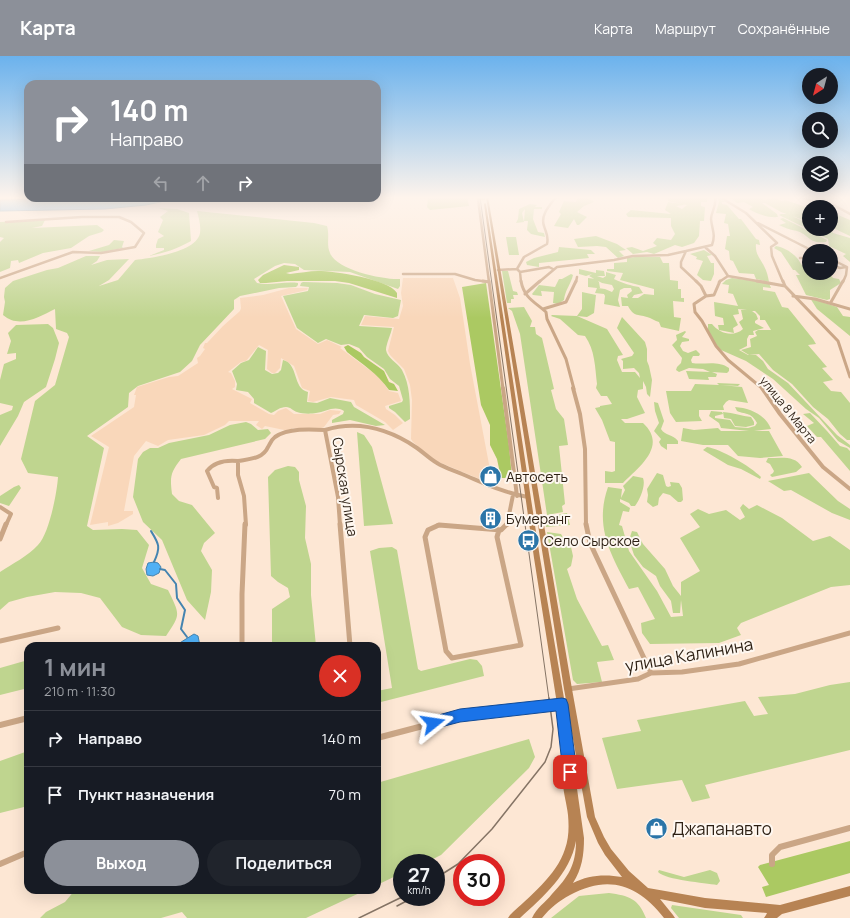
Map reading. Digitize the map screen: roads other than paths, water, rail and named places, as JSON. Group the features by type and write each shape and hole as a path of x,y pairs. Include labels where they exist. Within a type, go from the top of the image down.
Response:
{"main road":[{"path":"489,237 528,497 562,704 580,838 580,857 573,876 537,917"},
{"path":"492,237 591,817 608,852 626,874 660,904 670,918"},
{"path":"513,918 528,905 558,873 568,853 572,839 572,822 567,778 570,772"},
{"path":"556,897 584,882 598,878 613,879 627,883 646,892 705,903 780,910"},
{"path":"768,918 780,910 850,891"}],"street":[{"path":"0,278 73,252 102,253 135,247 138,245 142,237"},
{"path":"483,237 515,495 507,526 502,530 439,525 428,530 425,536 446,651 452,658 521,645 497,537 499,530"},
{"path":"548,237 547,244 524,257 518,271 520,282 529,300 546,312 547,319 566,359 580,414 585,449 586,517 590,543 651,673"},
{"path":"525,294 553,269 562,266 614,260 633,256 657,256 706,248 712,245 714,237"},
{"path":"772,237 776,243 771,247 772,256 785,286 838,341 850,378"},
{"path":"787,237 802,245"},
{"path":"706,248 715,256 728,276"},
{"path":"686,251 681,262 681,267 701,286 706,296 714,295 719,282 728,276 785,286"},
{"path":"838,263 846,267"},
{"path":"498,270 518,271 549,267 553,269"},
{"path":"838,267 846,267"},
{"path":"831,302 837,290 842,285 847,270 846,267"},
{"path":"403,274 456,274 475,280 489,282"},
{"path":"543,309 566,302 578,277"},
{"name":"улица 8 Марта","path":"706,296 694,304 695,312 702,321 716,346 728,360 761,386 780,414 823,467 850,489"},
{"path":"793,296 831,302 850,310"},
{"path":"325,430 346,424 368,425 378,428 411,444 437,463 478,482 515,495 528,497"},
{"name":"Сырская улица","path":"218,498 217,488 214,487 213,483 209,480 207,471 209,468 215,465 261,456 267,450 274,437 280,435 311,429 325,430 338,497 350,642"},
{"path":"238,461 238,474 244,496 246,534 242,594 242,642"},
{"path":"0,507 11,514 0,539"},
{"path":"0,641 58,628"},
{"name":"улица Калинина","path":"568,689 638,679 651,673 682,672 739,664 850,633"},
{"path":"381,737 460,716 562,704"},
{"path":"0,725 24,719"},
{"path":"772,864 772,854 780,847 850,828"},
{"path":"0,864 24,854"}],"water":[{"path":"148,563 158,563 161,567 159,573 153,576 147,575 146,569"},
{"path":"194,634 198,636 199,642 181,642"}],"waterway":[{"path":"151,531 158,546 158,553 154,562"},
{"path":"160,569 165,570 176,584 177,598 185,610 181,629 187,637"}],"tram line":[{"path":"486,237 549,699"},
{"path":"445,872 458,864 492,829 545,762 551,747 553,729 549,698"},
{"path":"359,918 393,901"}],"place":[{"name":"Автосеть","path":"490,477"},
{"name":"Бумеранг","path":"491,519"},
{"name":"Село Сырское","path":"528,541"},
{"name":"Джапанавто","path":"656,829"}]}
